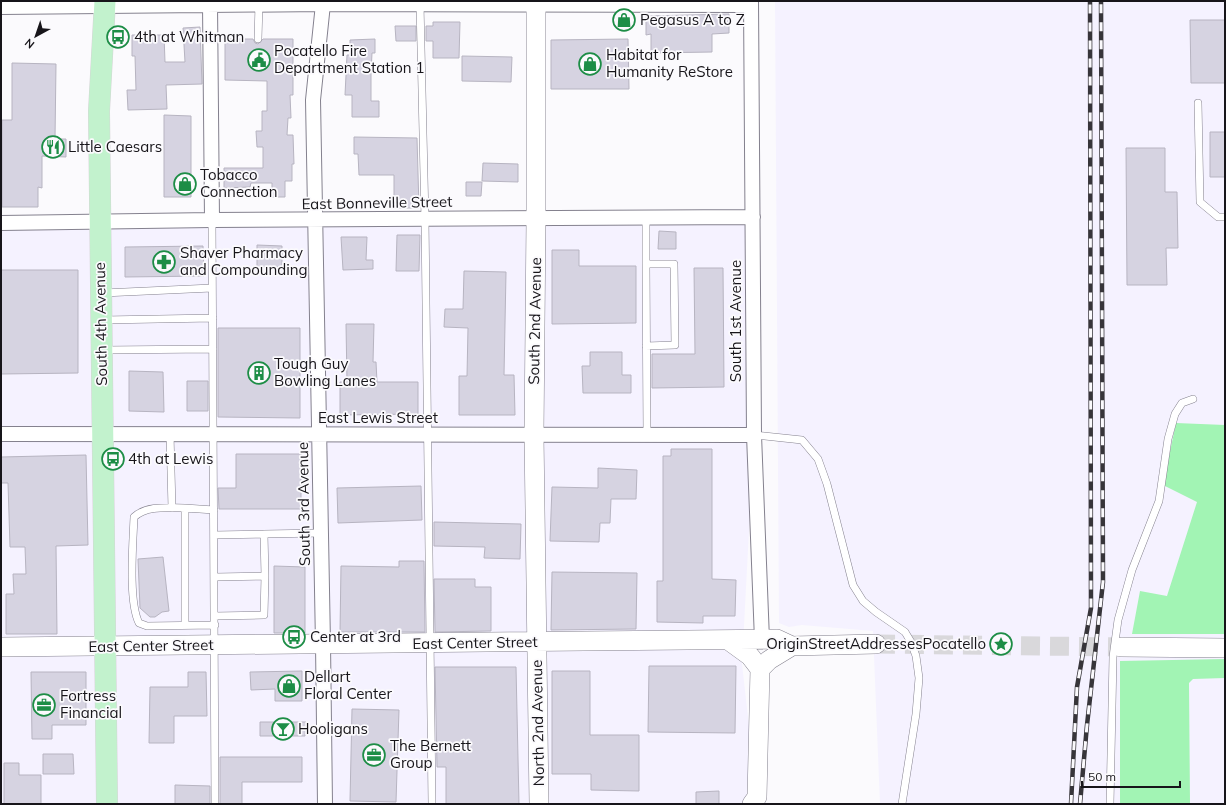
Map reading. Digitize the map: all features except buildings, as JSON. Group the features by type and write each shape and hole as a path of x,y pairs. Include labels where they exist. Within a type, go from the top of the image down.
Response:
{"main road":[{"name":"South 4th Avenue","path":"105,4 99,111 107,804"}],"street":[{"path":"1,7 210,3 323,4 338,2 420,4 751,3"},
{"path":"210,3 212,220"},
{"name":"South 2nd Avenue","path":"536,3 534,435 538,642"},
{"name":"South 1st Avenue","path":"751,3 754,435 762,640"},
{"name":"South 3rd Avenue","path":"323,4 313,100 322,533 324,804"},
{"name":"East Bonneville Street","path":"1,223 212,220 315,221 753,217"},
{"name":"East Lewis Street","path":"1,434 754,435"},
{"name":"East Center Street","path":"1,647 777,639 792,646 876,644"},
{"path":"728,640 750,656 760,669 757,797 752,804"},
{"name":"North 2nd Avenue","path":"538,642 539,804"},
{"path":"760,669 769,660 792,646"},
{"path":"1121,647 1225,648"}],"lane":[{"path":"258,39 259,4"},
{"path":"420,4 425,219 432,804"},
{"path":"1198,103 1200,202 1218,217 1225,217"},
{"path":"646,218 647,435"},
{"path":"212,220 214,616 216,625 215,804"},
{"path":"646,264 674,264 675,345 646,346"},
{"path":"101,293 212,288"},
{"path":"102,320 213,318"},
{"path":"102,350 213,349"},
{"path":"1110,804 1113,664 1118,620 1132,570 1159,502 1168,439 1175,414 1182,403 1193,399"},
{"path":"170,434 172,508"},
{"path":"754,435 802,440 818,459 827,484 844,557 853,585 863,601 876,612 900,628 911,642 916,656 919,678 916,714 902,804"},
{"path":"214,510 172,508 141,511 134,517 132,552 134,614 139,623 147,626 216,625"},
{"path":"185,508 185,625"},
{"path":"214,535 322,533"},
{"path":"214,616 264,615 264,534"},
{"path":"215,577 264,576"}],"shaded area":[{"path":"775,1 1225,1 1225,804 880,804 873,631 802,625 789,627 779,623"},
{"path":"753,217 754,435 742,664 757,797 752,804 1,804 1,223"}],"green space":[{"path":"1176,423 1225,425 1225,634 1132,634 1140,591 1167,596 1197,502 1163,485"},
{"path":"1225,659 1225,678 1193,679 1189,683 1190,804 1120,804 1120,661"}],"tunnel":[{"path":"876,644 1121,647"}],"railway":[{"path":"1071,804 1077,687 1091,608 1090,1"},
{"path":"1080,804 1103,582 1101,1"}],"place":[{"name":"Pegasus A to Z","path":"624,20"},
{"name":"4th at Whitman","path":"118,37"},
{"name":"Pocatello Fire Department Station 1","path":"259,60"},
{"name":"Habitat for Humanity ReStore","path":"590,64"},
{"name":"Little Caesars","path":"53,147"},
{"name":"Tobacco Connection","path":"185,184"},
{"name":"Shaver Pharmacy and Compounding","path":"164,262"},
{"name":"Tough Guy Bowling Lanes","path":"259,373"},
{"name":"4th at Lewis","path":"113,459"},
{"name":"Center at 3rd","path":"294,637"},
{"name":"OriginStreetAddressesPocatello","path":"1001,644"},
{"name":"Dellart Floral Center","path":"289,686"},
{"name":"Fortress Financial","path":"44,705"},
{"name":"Hooligans","path":"283,729"},
{"name":"The Bernett Group","path":"374,755"}]}
